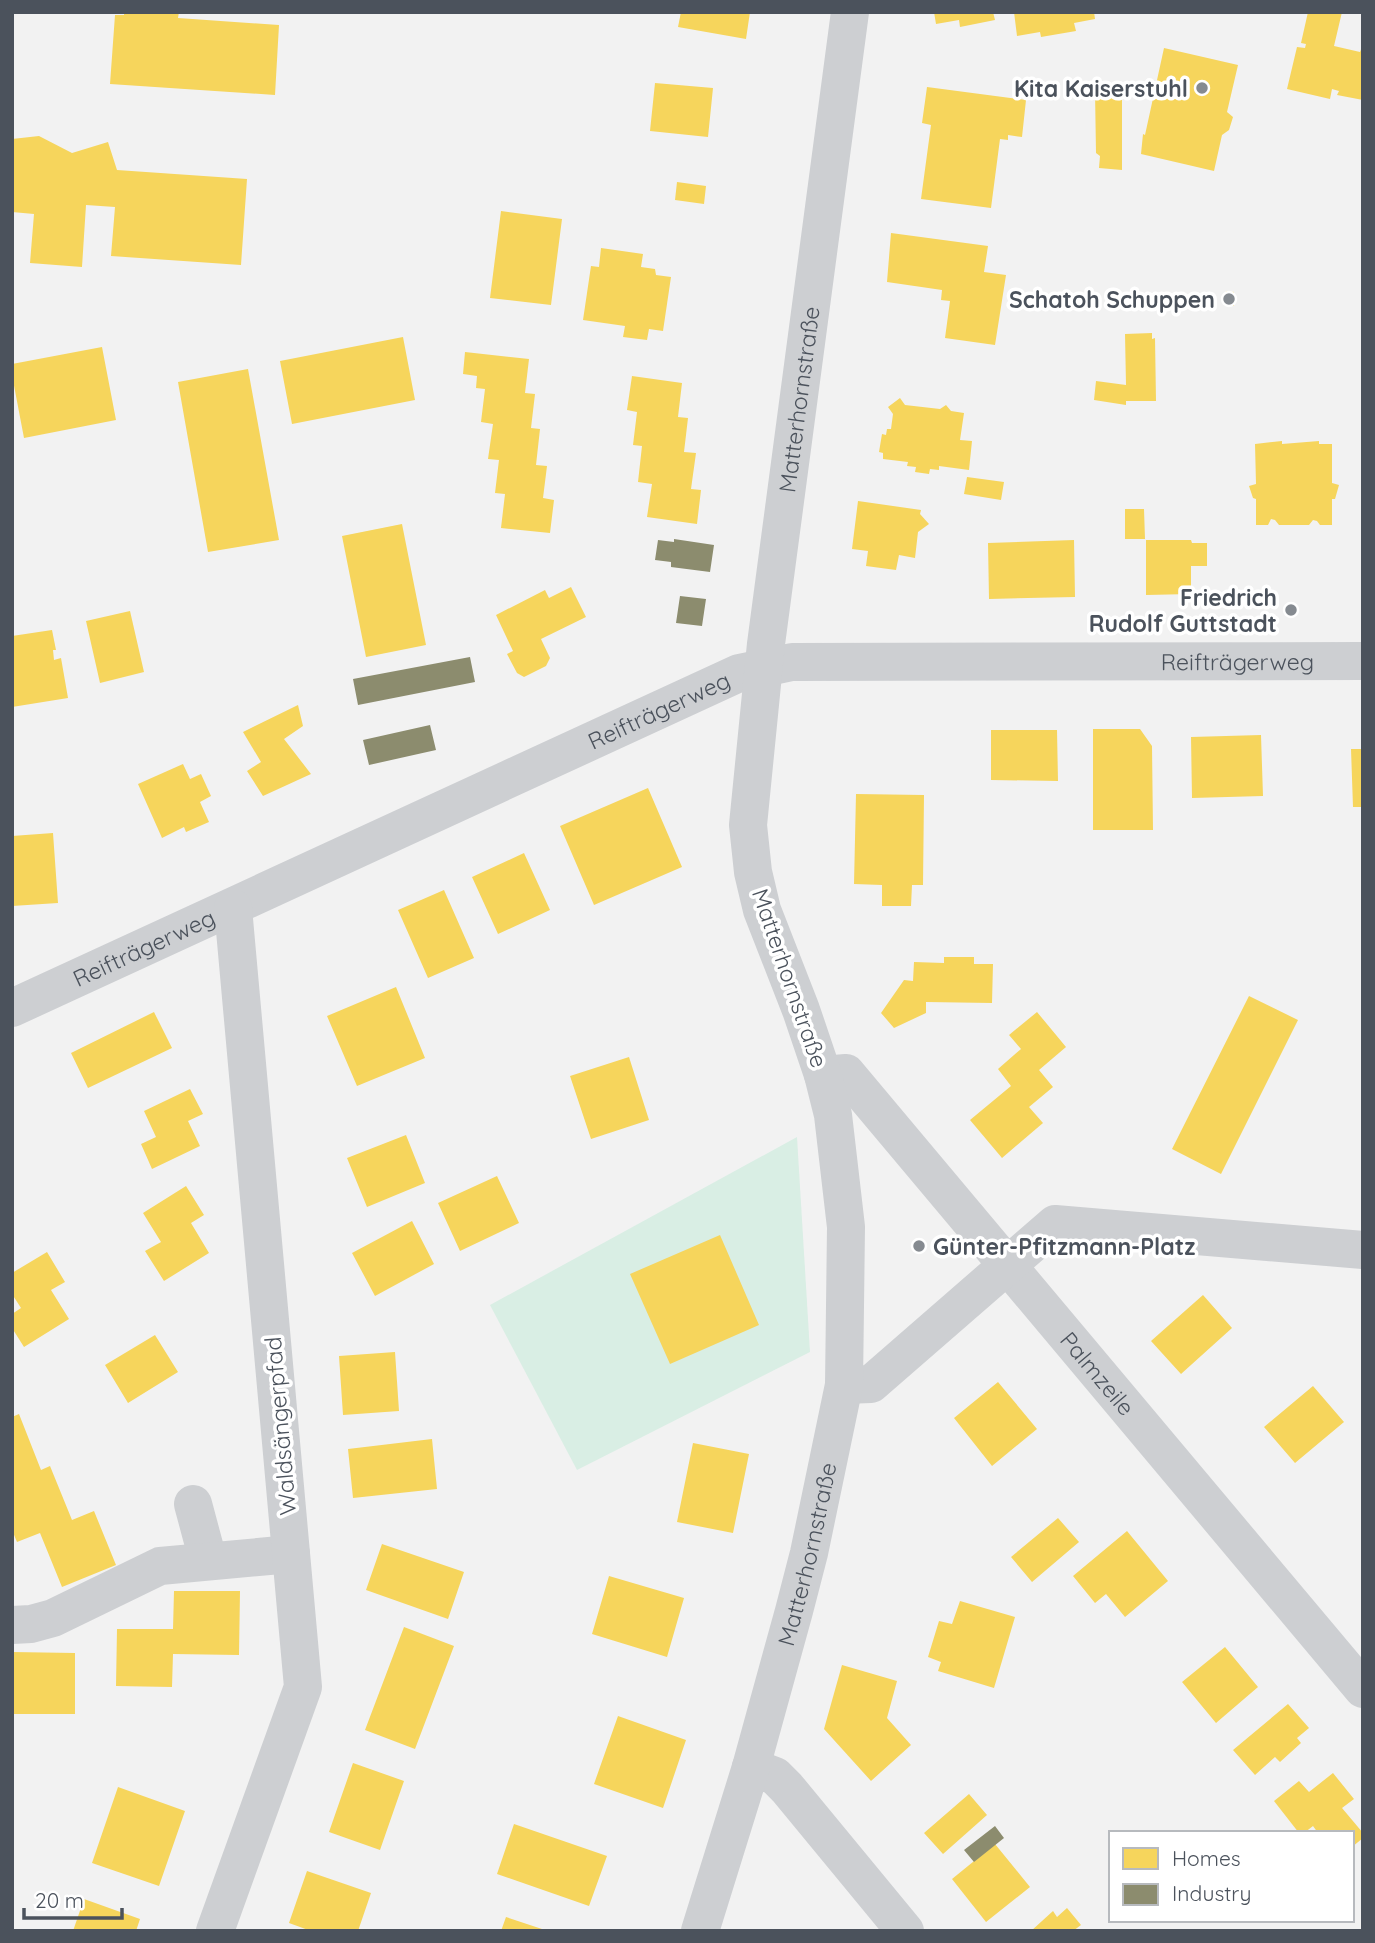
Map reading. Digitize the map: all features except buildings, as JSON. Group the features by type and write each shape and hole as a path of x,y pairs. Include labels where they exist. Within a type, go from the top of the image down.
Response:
{"street":[{"name":"Matterhornstraße","path":"700,1931 751,1767 809,1553 844,1385 846,1227 832,1115 823,1074 762,909 753,872 748,825 763,668 850,12"},
{"name":"Reifträgerweg","path":"12,1008 739,673 806,662 1363,661"},
{"name":"Waldsängerpfad","path":"215,1931 303,1687 233,908"},
{"name":"Palmzeile","path":"823,1074 846,1073 1363,1689"},
{"path":"844,1385 871,1384 1055,1224 1363,1250"},
{"path":"193,1504 208,1560"},
{"path":"12,1625 31,1624 53,1618 160,1566 291,1554"},
{"path":"751,1767 775,1776 787,1788 905,1931"}],"green space":[{"path":"797,1137 810,1352 577,1470 490,1305"}],"place":[{"name":"Kita Kaiserstuhl","path":"1202,88"},
{"name":"Schatoh Schuppen","path":"1229,299"},
{"name":"Friedrich Rudolf Guttstadt","path":"1291,610"},
{"name":"Günter-Pfitzmann-Platz","path":"919,1246"}]}
